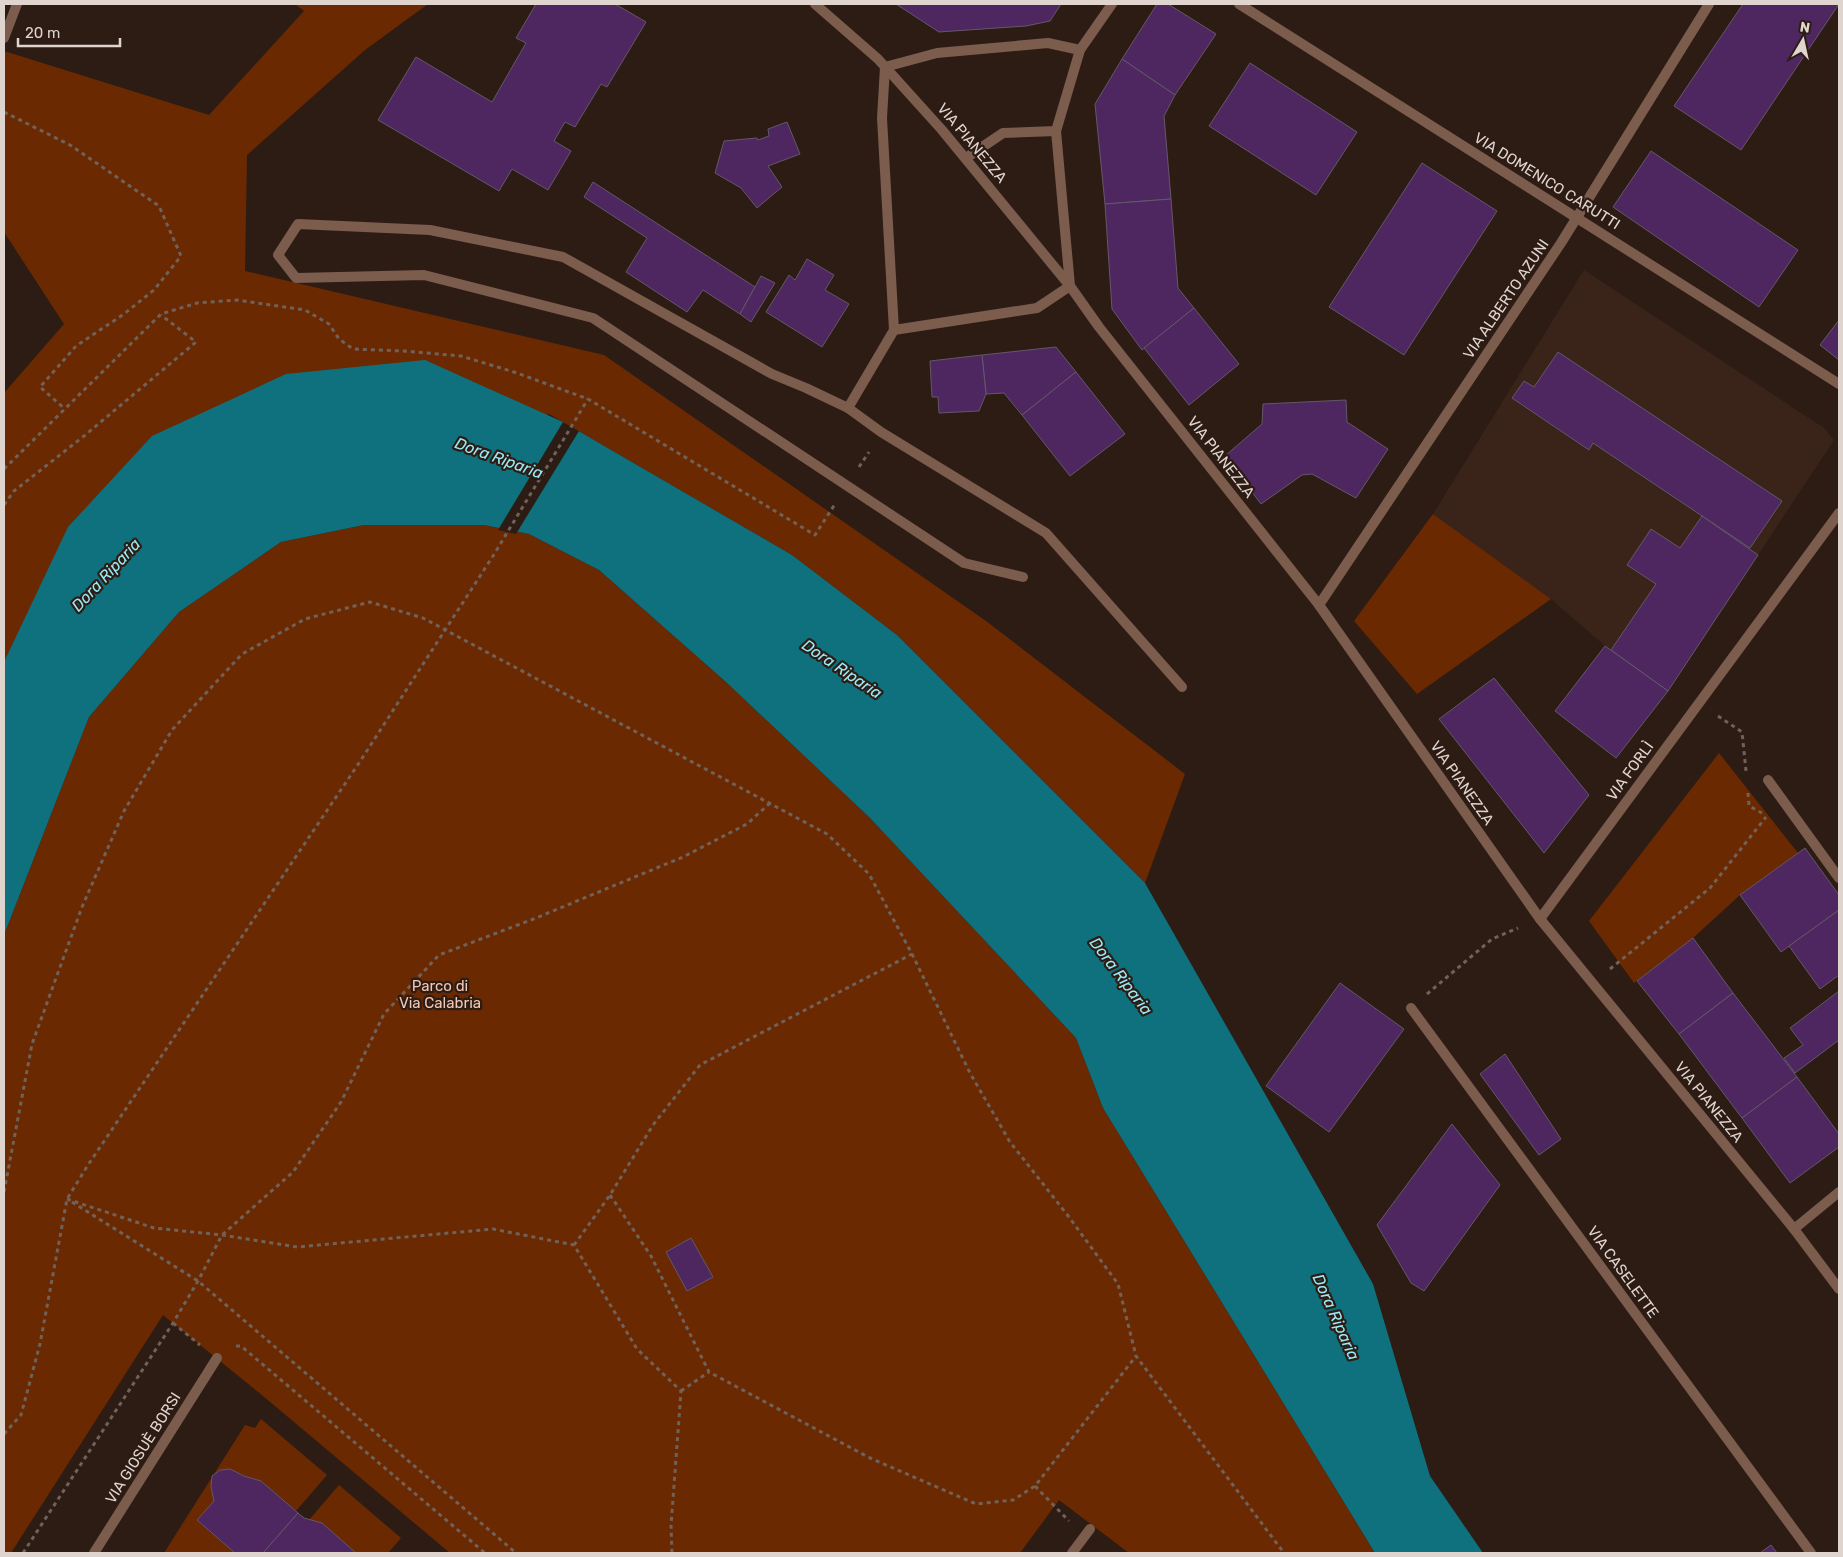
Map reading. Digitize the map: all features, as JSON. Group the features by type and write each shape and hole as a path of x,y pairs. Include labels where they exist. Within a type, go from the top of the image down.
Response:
{"street":[{"path":"4,38 17,4"},
{"name":"VIA PIANEZZA","path":"816,4 878,58 966,158 1070,286 1099,327 1319,605 1540,919 1794,1230 1839,1289"},
{"path":"894,330 1037,308 1070,286 1056,131 1080,50 1112,4"},
{"name":"VIA DOMENICO CARUTTI","path":"1239,4 1839,384"},
{"name":"VIA ALBERTO AZUNI","path":"1319,605 1578,218 1709,4"},
{"path":"848,408 894,330 882,118 885,67 921,56 955,51 1048,43 1080,50"},
{"path":"966,158 1003,133 1056,131"},
{"path":"1023,578 964,563 593,318 424,275 296,278 278,255 298,224 430,230 564,257 772,374 848,408 881,432 1046,533 1182,687"},
{"name":"VIA FORLÌ","path":"1540,919 1839,513"},
{"path":"1768,780 1839,878"},
{"name":"VIA CASELETTE","path":"1411,1008 1811,1553"},
{"path":"1794,1230 1839,1192"},
{"name":"VIA GIOSUÈ BORSI","path":"94,1553 217,1358"},
{"path":"1072,1553 1087,1533"}],"path":[{"path":"4,112 70,145 159,206 181,256 154,290 124,314 76,346 40,387 65,409"},
{"path":"4,469 161,314 197,303 237,300 305,310 329,324 339,338 353,349 404,350 461,356 514,372 588,399 815,535 839,497"},
{"path":"4,505 14,491 84,436 196,342 161,314"},
{"path":"4,1434 21,1415 40,1344 67,1200 88,1165 359,763 493,556 588,399"},
{"path":"854,475 881,432"},
{"path":"4,1192 32,1044 82,907 124,811 172,730 242,654 305,619 370,602 423,618 827,834 869,874 912,954 970,1073 1010,1142 1069,1217 1118,1284 1136,1356 1284,1553"},
{"path":"1699,703 1742,732 1746,778"},
{"path":"1592,984 1710,888 1750,838 1767,816 1749,806 1747,788"},
{"path":"23,1553 173,1323 222,1235 294,1172 341,1102 384,1014 439,955 536,918 683,857 747,824 770,803"},
{"path":"1411,1008 1492,939 1540,919"},
{"path":"574,1245 610,1195 653,1125 700,1065 912,954"},
{"path":"610,1195 652,1256 709,1372 870,1458 976,1504 1013,1500 1035,1486 1136,1356"},
{"path":"67,1200 154,1228 222,1235 297,1247 493,1229 574,1245 637,1349 682,1390"},
{"path":"67,1200 198,1281 516,1553"},
{"path":"173,1323 217,1358 228,1346 241,1346 485,1553"},
{"path":"682,1390 709,1372"},
{"path":"672,1553 671,1526 682,1390"},
{"path":"1035,1486 1087,1533"}],"shaded area":[{"path":"1584,270 1824,428 1834,440 1668,691 1605,646 1551,599 1433,514"}],"green space":[{"path":"295,4 428,4 365,50 247,155 245,271 604,355 986,621 1185,774 1145,883 897,635 792,555 549,414 4,665 4,393 64,324 4,232 4,51 209,115 304,11"},
{"path":"1433,514 1551,599 1417,694 1354,621"},
{"name":"Parco di Via Calabria","path":"364,525 484,525 529,534 599,570 726,682 870,818 1076,1038 1103,1108 1375,1553 1129,1553 1059,1500 1020,1553 450,1553 163,1315 11,1553 4,1553 4,935 89,717 179,612 281,542"},
{"path":"1719,753 1798,853 1740,895 1693,938 1634,983 1589,921"},
{"path":"261,1419 327,1475 296,1511 261,1481 230,1469 213,1475 245,1425 255,1428"},
{"path":"212,1477 211,1487 214,1501 197,1520 235,1553 164,1553"},
{"path":"339,1485 401,1538 388,1553 356,1553 322,1523 309,1520"}],"water":[{"name":"Dora Riparia","path":"425,360 563,422 792,555 897,635 1145,883 1373,1284 1430,1476 1483,1553 1375,1553 1103,1108 1076,1038 870,818 726,682 599,570 529,534 484,525 364,525 281,542 179,612 89,717 4,935 4,662 68,527 152,436 286,374"}],"pier":[{"path":"563,422 579,431 516,534 498,530"}],"building":[{"path":"536,4 615,4 646,22 607,87 601,84 575,127 565,122 554,141 571,151 548,190 512,169 499,191 378,120 416,57 492,102 526,43 516,38"},
{"path":"896,4 1061,4 1050,21 1026,26 939,32"},
{"path":"1157,4 1168,4 1216,34 1175,95 1122,59"},
{"path":"1743,4 1839,4 1741,150 1674,106"},
{"path":"1122,59 1175,95 1164,116 1171,199 1105,204 1095,104"},
{"path":"1250,63 1357,132 1316,195 1209,126"},
{"path":"787,122 800,154 768,166 782,187 757,208 741,188 715,173 724,141 757,138 758,140 769,136 768,129"},
{"path":"1651,151 1798,250 1759,307 1613,207"},
{"path":"1422,163 1497,211 1404,355 1329,307"},
{"path":"593,182 755,287 740,314 703,290 687,312 626,272 647,238 584,197"},
{"path":"1171,199 1178,288 1194,308 1142,350 1112,309 1105,204"},
{"path":"807,259 834,275 825,290 849,304 822,347 766,312 789,275 795,280"},
{"path":"761,276 775,283 751,322 740,314"},
{"path":"1194,308 1239,364 1189,405 1144,348"},
{"path":"1839,320 1839,360 1820,345"},
{"path":"1056,347 1076,372 1022,415 1004,393 986,394 982,355"},
{"path":"1558,352 1782,501 1750,548 1593,443 1589,450 1512,398 1524,381 1534,387"},
{"path":"982,355 986,394 979,411 939,413 938,397 932,397 930,361"},
{"path":"1076,372 1125,434 1070,476 1022,415"},
{"path":"1346,400 1347,422 1388,449 1356,498 1312,474 1302,475 1261,504 1225,456 1262,424 1263,404"},
{"path":"1702,516 1758,555 1668,691 1611,650 1656,584 1627,565 1651,529 1680,548"},
{"path":"1605,646 1668,691 1616,758 1555,711"},
{"path":"1494,678 1589,795 1544,853 1439,719"},
{"path":"1805,848 1839,895 1839,910 1781,952 1740,895"},
{"path":"1839,910 1839,975 1820,989 1789,946"},
{"path":"1693,938 1733,993 1679,1034 1637,981"},
{"path":"1340,983 1404,1029 1329,1132 1266,1086"},
{"path":"1839,991 1839,1040 1795,1073 1784,1058 1803,1045 1790,1028"},
{"path":"1733,993 1797,1077 1742,1118 1679,1034"},
{"path":"1505,1054 1561,1139 1539,1155 1480,1074"},
{"path":"1797,1077 1839,1134 1839,1147 1790,1183 1742,1118"},
{"path":"1452,1124 1500,1185 1424,1291 1411,1283 1377,1225"},
{"path":"691,1238 713,1277 687,1291 666,1252"},
{"path":"230,1469 261,1481 298,1513 263,1553 235,1553 197,1520 214,1501 211,1487 212,1476 220,1470"},
{"path":"298,1513 304,1518 322,1523 356,1553 263,1553"},
{"path":"1771,1545 1777,1553 1760,1553"}]}
